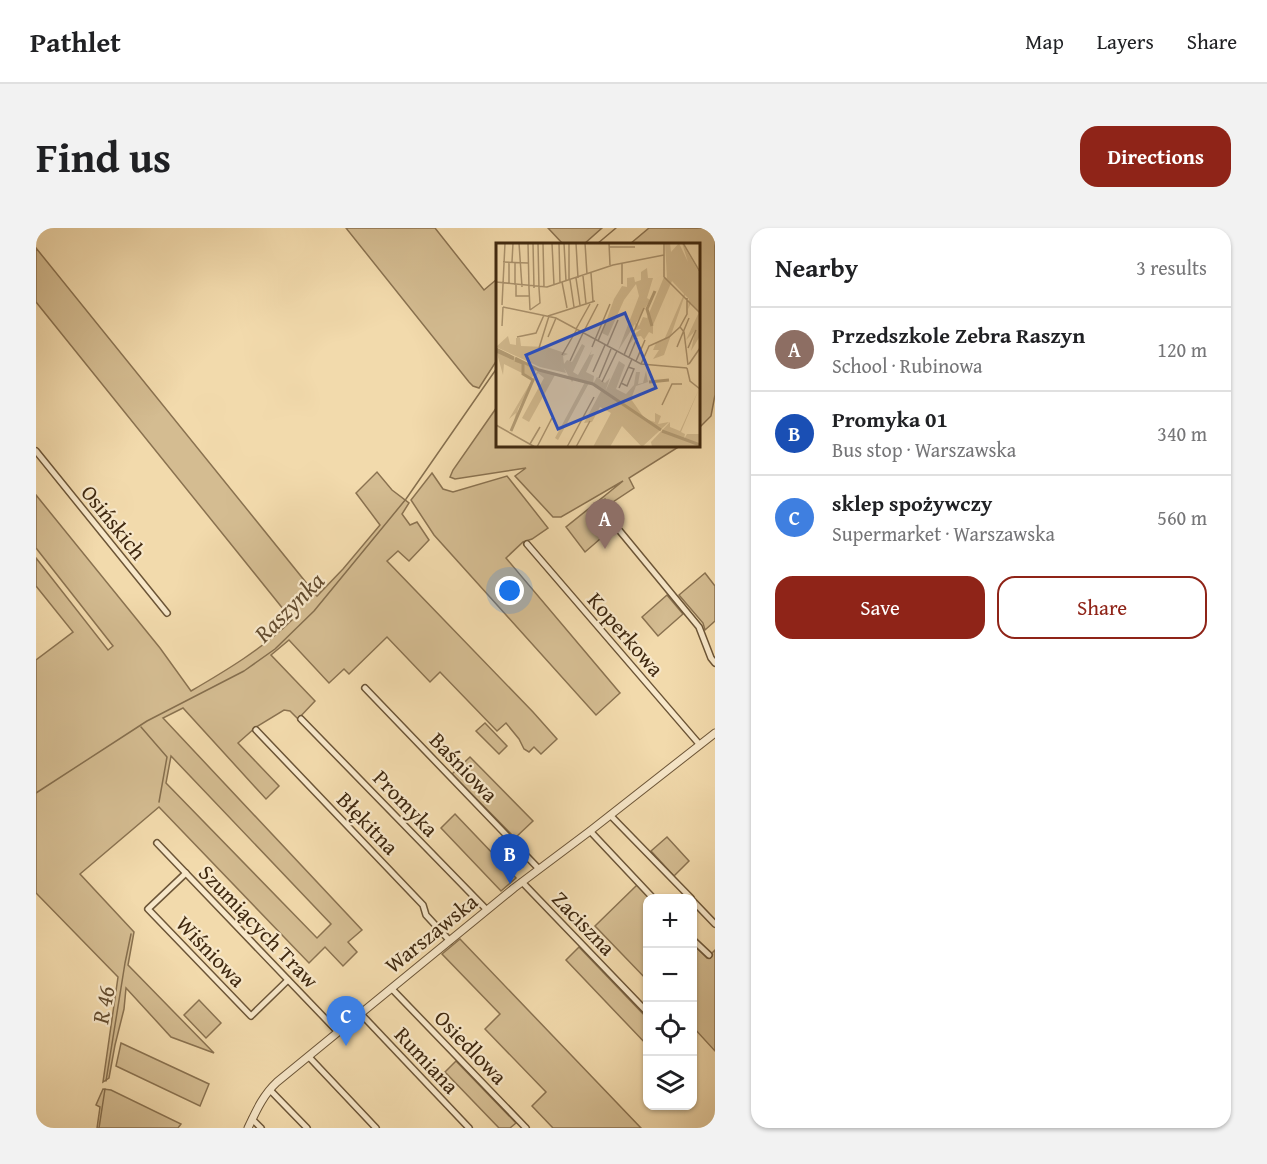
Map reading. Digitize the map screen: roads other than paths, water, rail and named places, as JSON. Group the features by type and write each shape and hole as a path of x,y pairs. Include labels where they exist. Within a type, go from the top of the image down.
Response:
{"street":[{"name":"Osińskich","path":"36,451 167,613"},
{"path":"600,507 699,627 715,663"},
{"name":"Koperkowa","path":"527,544 700,745"},
{"name":"Baśniowa","path":"365,688 539,869"},
{"name":"Promyka","path":"301,719 487,910"},
{"name":"Błękitna","path":"256,730 423,905 426,915 450,941"},
{"name":"Warszawska","path":"248,1128 262,1100 270,1090 338,1032 522,882 715,733"},
{"path":"610,814 687,894"},
{"path":"590,831 649,894"},
{"name":"Szumiących Traw","path":"157,843 338,1032"},
{"name":"Wiśniowa","path":"186,873 148,909 164,926 251,1016 288,980"},
{"name":"Zaciszna","path":"522,882 643,1008"},
{"path":"697,904 715,924"},
{"path":"697,943 708,955"},
{"name":"Osiedlowa","path":"392,989 526,1128"},
{"name":"Rumiana","path":"361,1014 469,1128"},
{"path":"309,1057 376,1128"},
{"path":"270,1090 307,1128"},
{"path":"252,1119 261,1128"}],"waterway":[{"name":"Raszynka","path":"598,243 616,228"},
{"name":"Raszynka","path":"36,793 147,721 244,671 275,649 314,611 406,499 496,369"},
{"name":"R 46","path":"141,727 167,757 159,802"},
{"name":"R 46","path":"106,1081 131,934"},
{"name":"R 46","path":"99,1128 105,1089"}],"place":[{"name":"Przedszkole Zebra Raszyn","path":"605,549"},
{"name":"Promyka 01","path":"510,884"},
{"name":"sklep spożywczy","path":"346,1046"}]}
